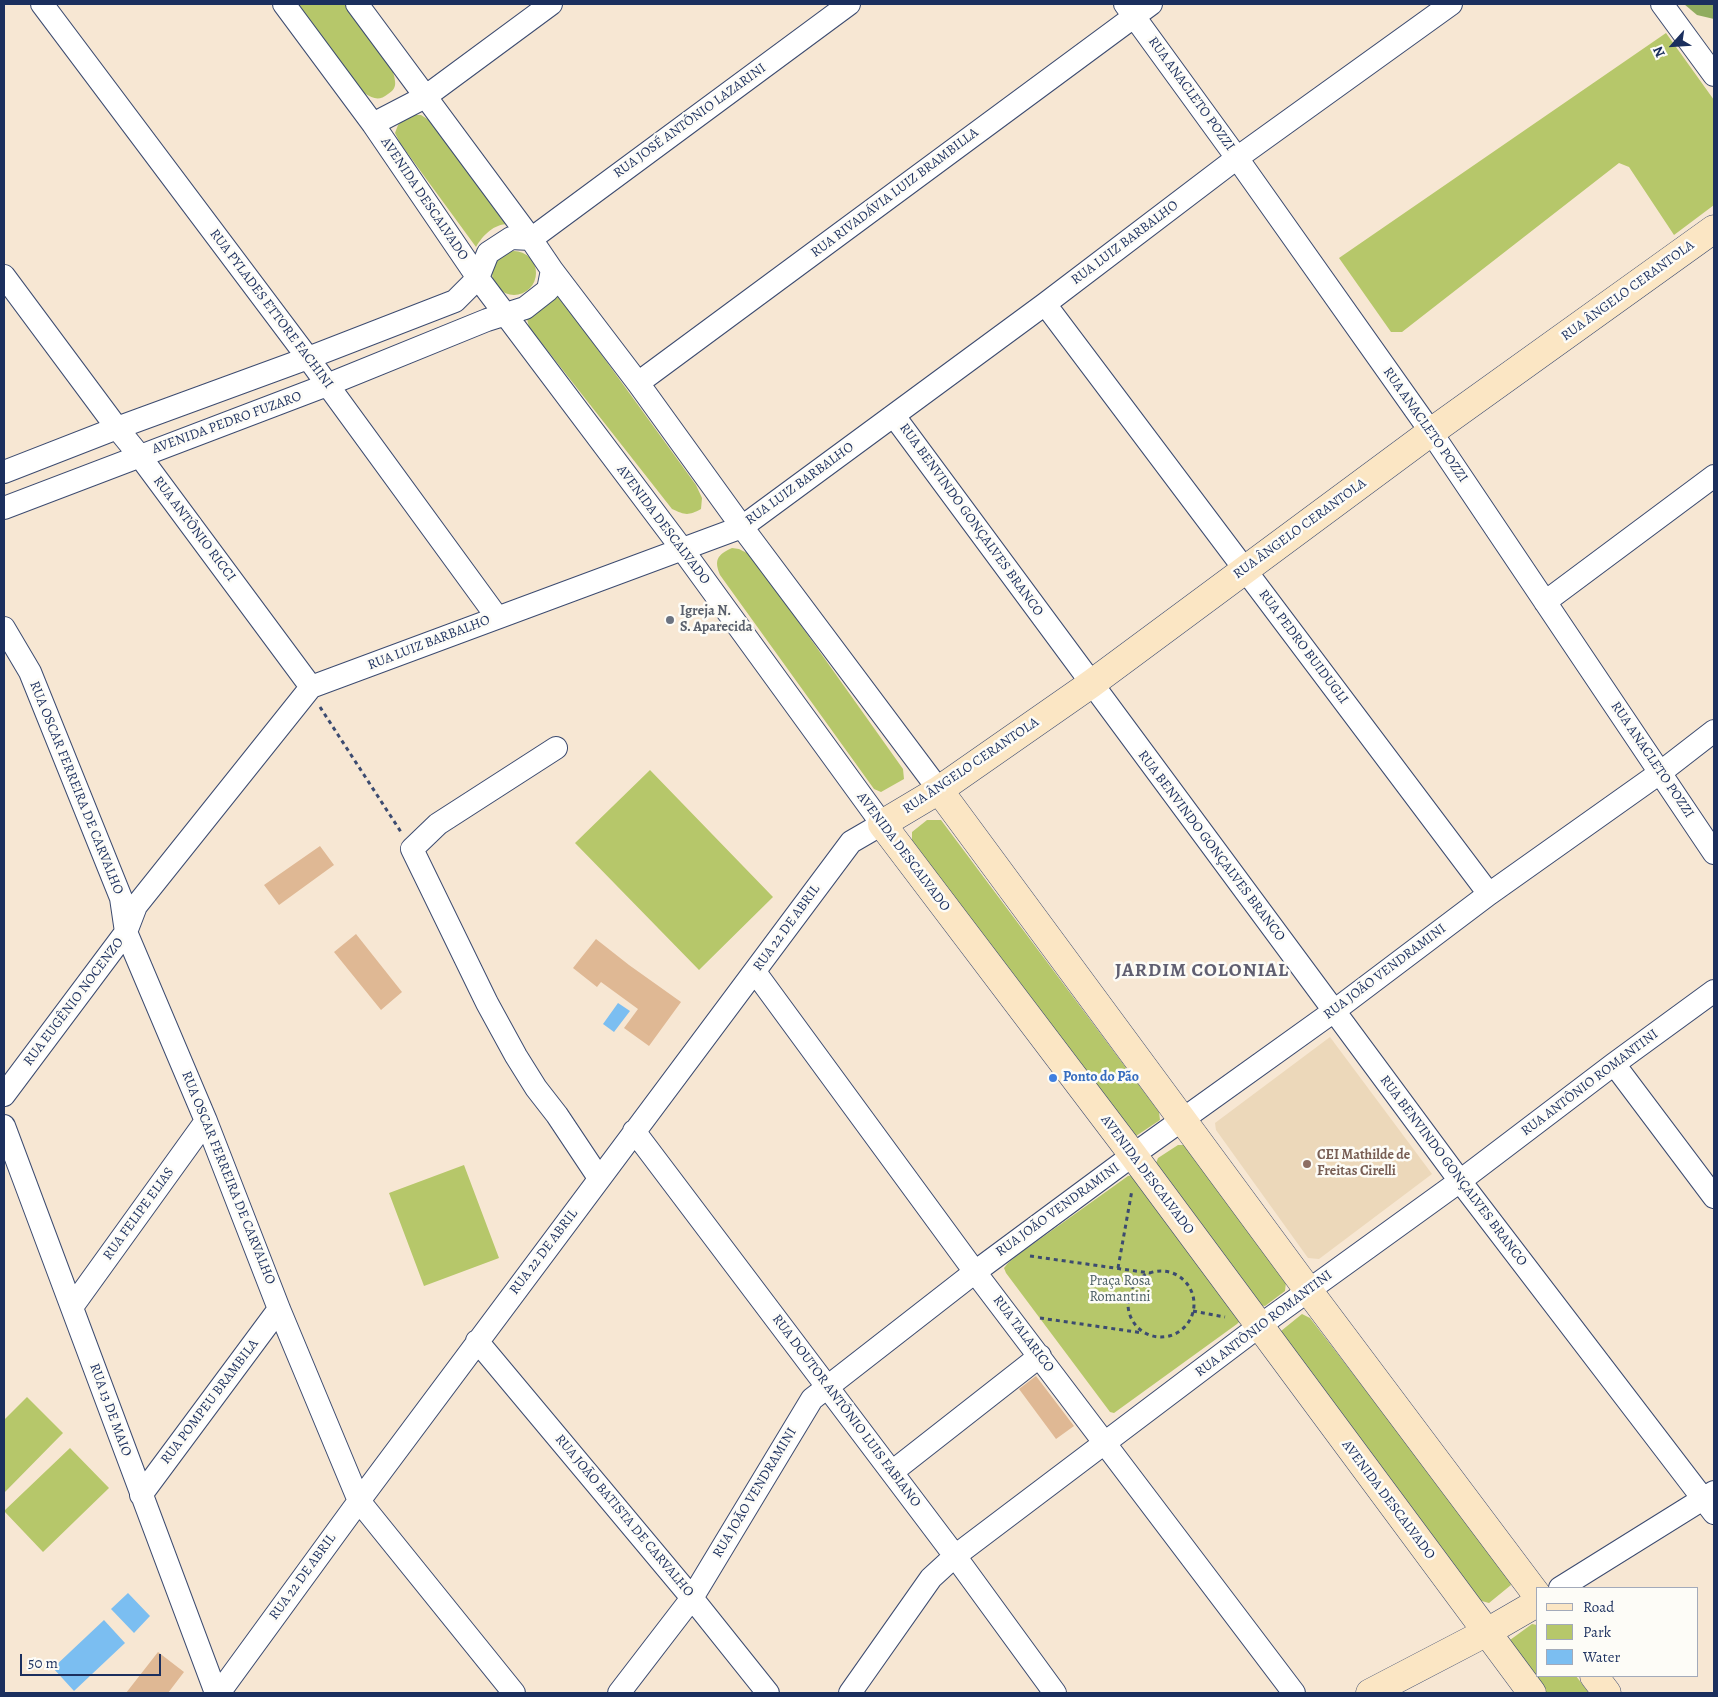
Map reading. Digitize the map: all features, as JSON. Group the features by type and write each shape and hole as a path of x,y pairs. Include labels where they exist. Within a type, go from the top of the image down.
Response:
{"street":[{"name":"RUA PYLADES ETTORE FACHINI","path":"42,4 308,358 497,617"},
{"name":"AVENIDA DESCALVADO","path":"284,4 373,124 478,278 682,549 882,824 1133,1156 1258,1327 1532,1693"},
{"path":"357,4 532,239 552,270 638,383 742,527 939,790 1308,1290 1536,1594"},
{"path":"373,124 425,97 551,4"},
{"name":"RUA JOSÉ ANTÔNIO LAZARINI","path":"532,239 849,4"},
{"name":"RUA LUIZ BARBALHO","path":"311,687 742,527 1045,304 1237,158 1450,4"},
{"path":"1662,4 1714,75"},
{"name":"RUA ANACLETO POZZI","path":"1137,8 1237,158 1431,432 1714,853"},
{"name":"RUA RIVADÁVIA LUIZ BRAMBILLA","path":"638,383 1137,8"},
{"name":"RUA ÂNGELO CERANTOLA","path":"882,824 939,790 1091,684 1431,432 1714,229"},
{"path":"4,472 455,301 478,278 488,253 511,238 532,239"},
{"path":"505,314 524,308 548,290 552,270"},
{"name":"RUA ANTÔNIO RICCI","path":"4,276 311,687"},
{"name":"RUA PEDRO BUIDUGLI","path":"1045,304 1489,894"},
{"name":"AVENIDA PEDRO FUZARO","path":"4,508 327,385 505,314"},
{"name":"RUA BENVINDO GONÇALVES BRANCO","path":"894,416 1460,1181 1711,1501"},
{"path":"1545,602 1714,476"},
{"name":"RUA OSCAR FERREIRA DE CARVALHO","path":"4,628 30,672 121,898 126,932 206,1121 279,1309 358,1501 514,1693"},
{"path":"126,932 136,906 311,687"},
{"name":"RUA JOÃO VENDRAMINI","path":"619,1693 692,1598 812,1399 975,1272 1334,1011 1489,894 1661,772 1714,731"},
{"path":"556,748 438,824 412,849 487,1004 516,1056 599,1178"},
{"name":"RUA 22 DE ABRIL","path":"217,1693 477,1341 851,842 882,824"},
{"name":"RUA EUGÊNIO NOCENZO","path":"4,1095 126,932"},
{"name":"RUA TALARICO","path":"755,972 975,1272 1294,1693"},
{"name":"RUA ANTÔNIO ROMANTINI","path":"850,1693 931,1578 956,1556 1258,1327 1460,1181 1714,991"},
{"path":"1614,1064 1714,1197"},
{"name":"RUA FELIPE ELIAS","path":"72,1307 206,1121"},
{"name":"RUA 13 DE MAIO","path":"4,1126 141,1495 217,1693"},
{"name":"RUA DOUTOR ANTÔNIO LUIS FABIANO","path":"634,1131 956,1556 1055,1693"},
{"name":"RUA POMPEU BRAMBILA","path":"141,1495 279,1309"},
{"name":"RUA JOÃO BATISTA DE CARVALHO","path":"477,1341 692,1598 768,1693"},
{"path":"892,1472 1040,1356"},
{"path":"1562,1587 1711,1501"},
{"path":"1370,1693 1487,1632 1536,1603"},
{"path":"1595,1677 1607,1693"}],"path":[{"path":"311,687 320,707 412,849"},
{"path":"1118,1268 1132,1184"},
{"path":"1029,1256 1151,1273"},
{"path":"1040,1318 1144,1333 1154,1337 1175,1335 1190,1321 1194,1311 1194,1300 1190,1288 1183,1279 1173,1273 1162,1271 1151,1273 1141,1278 1134,1285 1129,1295 1128,1306 1130,1316 1136,1326 1144,1333"},
{"path":"1194,1311 1231,1318"}],"shaded area":[{"name":"CEI Mathilde de Freitas Cirelli","path":"1330,1037 1432,1174 1319,1259 1308,1258 1216,1130 1215,1123"}],"green space":[{"path":"297,4 345,4 389,62 395,81 393,90 379,98 374,98 364,93"},
{"path":"1684,4 1714,4 1714,19 1697,15"},
{"path":"1666,33 1714,100 1714,205 1674,235 1629,167 1619,163 1402,332 1391,332 1339,258"},
{"path":"408,115 421,115 432,122 508,224 503,224 489,231 476,247 400,143 395,133 398,125"},
{"path":"514,251 526,255 532,261 536,273 532,285 526,291 514,295 502,291 496,285 492,273 496,261 502,255"},
{"path":"559,296 696,485 702,498 701,509 686,514 672,509 529,327 527,319 545,307 554,297"},
{"path":"732,548 751,555 903,769 904,779 881,792 874,789 720,575 717,565 718,558"},
{"path":"650,770 773,897 699,970 575,843"},
{"path":"927,820 941,820 1159,1112 1160,1120 1136,1136 1129,1134 912,843 912,832"},
{"path":"1178,1145 1185,1145 1286,1282 1285,1291 1265,1306 1258,1305 1155,1166 1158,1158"},
{"path":"464,1165 499,1258 424,1286 389,1193"},
{"name":"Praça Rosa Romantini","path":"1134,1175 1241,1320 1114,1413 1110,1412 1004,1268 1019,1254 1128,1176"},
{"path":"1302,1314 1310,1318 1505,1571 1511,1585 1489,1603 1478,1600 1281,1337 1281,1331"},
{"path":"27,1397 63,1433 4,1493 4,1420"},
{"path":"70,1448 109,1488 43,1552 4,1511"},
{"path":"1532,1624 1536,1625 1536,1677 1577,1677 1589,1693 1544,1693 1511,1648 1510,1640"}],"water":[{"path":"618,1003 630,1011 614,1032 603,1024"},
{"path":"128,1593 150,1616 134,1633 111,1609"},
{"path":"104,1620 125,1643 74,1691 53,1668"}],"building":[{"path":"320,846 334,865 279,905 264,885"},
{"path":"356,934 402,992 381,1010 334,952"},
{"path":"596,939 681,1002 649,1046 624,1028 638,1009 601,982 597,987 573,968"},
{"path":"1036,1376 1074,1426 1056,1439 1019,1389"},
{"path":"158,1652 184,1672 168,1693 126,1693"}],"place":[{"name":"Igreja N. S. Aparecida","path":"670,620"},
{"name":"Ponto do Pão","path":"1053,1078"},
{"name":"CEI Mathilde de Freitas Cirelli","path":"1307,1164"}],"district":[{"name":"JARDIM COLONIAL","path":"1202,971"}]}
